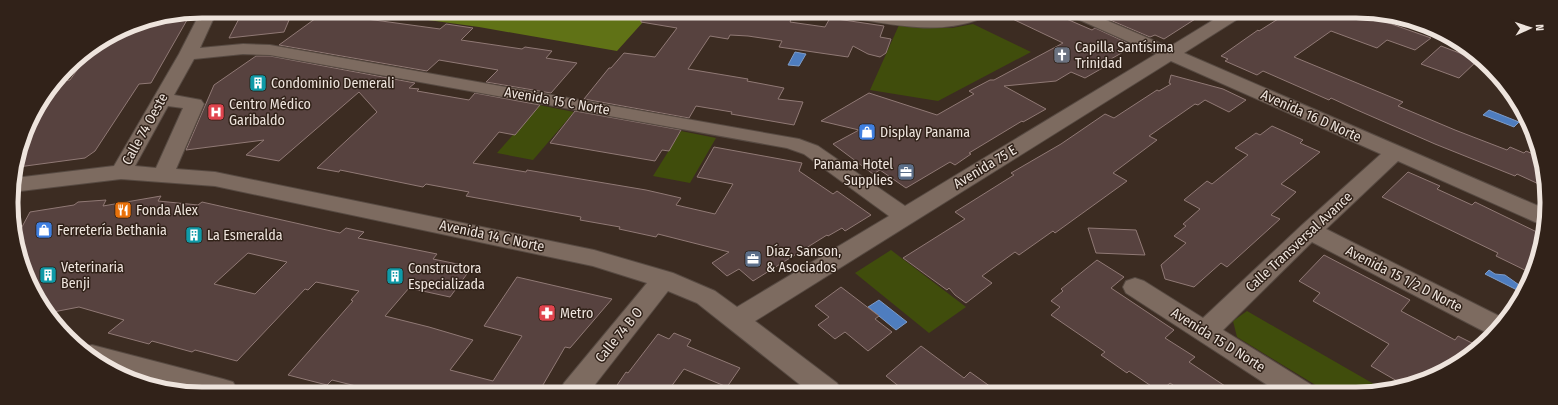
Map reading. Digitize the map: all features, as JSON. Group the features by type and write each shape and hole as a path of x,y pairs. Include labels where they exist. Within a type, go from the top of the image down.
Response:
{"street":[{"name":"Calle 74 Oeste","path":"19,186 121,172 188,54 206,18"},
{"path":"886,18 914,22 932,22 962,21 970,18"},
{"name":"Avenida 16 D Norte","path":"1088,18 1540,216"},
{"name":"Avenida 75 E","path":"736,320 1229,18"},
{"name":"Avenida 15 C Norte","path":"188,54 244,49 270,50 792,143 810,150 904,216"},
{"path":"162,99 194,104 163,175"},
{"name":"Calle Transversal Avance","path":"1205,332 1310,230 1395,153"},
{"name":"Avenida 14 C Norte","path":"121,172 215,178 261,187 594,258 664,279 706,297 821,387"},
{"name":"Avenida 15 1/2 D Norte","path":"1310,230 1493,325"},
{"name":"Calle 74 B O","path":"577,387 664,279"},
{"name":"Avenida 15 D Norte","path":"1135,287 1292,387"},
{"path":"103,358 212,387"}],"green space":[{"path":"414,18 647,18 617,51 479,27"},
{"path":"973,24 1031,52 938,101 870,90 899,25 952,28"},
{"path":"539,105 574,112 533,160 497,153"},
{"path":"681,131 716,138 690,183 653,176"},
{"path":"891,250 966,307 929,333 855,273"},
{"path":"1247,311 1377,386 1368,387 1319,387 1237,337 1233,321"}],"water":[{"path":"795,52 806,54 799,66 788,65"},
{"path":"1489,110 1519,122 1514,127 1483,115"},
{"path":"1489,270 1495,274 1505,275 1520,286 1518,290 1485,274"},
{"path":"879,300 907,322 896,330 868,307"}],"building":[{"path":"188,18 151,83 139,84 95,151 85,158 22,166 24,155 32,132 43,110 56,90 64,81 70,80 82,63 90,56 121,37 155,24"},
{"path":"239,18 290,18 284,32 229,38"},
{"path":"316,18 360,18 440,29 446,24 473,28 461,40 522,49 525,47 552,51 546,58 577,63 551,93 486,82 498,70 439,60 427,71 279,45"},
{"path":"641,18 792,18 790,22 825,27 830,18 884,26 880,37 891,39 886,53 880,57 868,54 853,46 848,57 779,47 782,41 748,36 730,35 728,39 710,36 688,69 748,79 747,81 784,88 778,99 803,102 794,125 696,106 689,118 584,99 609,68 611,68 624,53 655,57 677,28 641,22"},
{"path":"1010,18 1064,18 1092,30 1095,28 1134,46 1102,64 1106,66 1085,78 1071,72 1056,81 1004,86 1046,109 1023,122 1022,121 969,153 971,154 955,165 950,162 906,188 880,170 873,174 833,144 859,130 821,121 869,93 937,115 974,94 969,91 990,80 994,80 1063,43"},
{"path":"1114,18 1197,18 1164,39 1155,35 1150,37 1110,20"},
{"path":"1280,18 1368,18 1380,20 1431,38 1415,50 1387,40 1377,48 1331,31 1294,57 1403,102 1398,106 1455,130 1507,150 1510,147 1524,153 1526,151 1534,154 1539,184 1517,174 1515,176 1435,144 1331,98 1329,100 1263,71 1257,75 1225,61 1228,59 1221,56 1258,30 1259,31"},
{"path":"1441,46 1468,56 1475,63 1459,78 1421,64"},
{"path":"256,56 270,56 415,83 409,88 419,89 417,91 469,100 475,93 540,105 515,135 499,132 473,163 526,172 527,170 646,190 681,198 676,205 715,214 733,184 697,177 714,147 802,163 799,171 833,194 837,191 871,215 845,231 842,228 828,236 827,235 753,281 739,269 727,276 712,263 729,252 658,234 656,237 619,229 620,227 580,220 581,217 466,196 469,192 426,184 423,187 340,170 339,172 317,168 377,112 359,92 279,161 246,155 264,140 186,150 214,85"},
{"path":"1171,75 1223,89 1246,100 1229,112 1205,100 1198,105 1195,104 1149,136 1157,140 1113,173 1127,181 1055,233 1053,231 1019,255 1015,252 982,276 992,283 966,303 955,295 949,288 947,290 903,258 965,219 955,212 1014,175 1011,173 1061,144 1105,114 1114,118 1157,90 1159,91 1171,84 1169,83"},
{"path":"575,111 681,130 669,151 662,150 655,161 550,143"},
{"path":"1272,126 1303,140 1300,143 1320,152 1281,184 1296,192 1271,215 1280,219 1227,267 1221,263 1194,287 1165,279 1161,265 1186,243 1174,236 1186,226 1183,224 1200,209 1184,200 1207,181 1212,184 1248,155 1235,148 1256,133 1260,135"},
{"path":"1408,172 1440,186 1437,189 1472,205 1475,202 1537,232 1534,250 1527,271 1496,256 1498,253 1382,197"},
{"path":"161,196 158,201 198,205 202,202 340,233 346,228 364,232 358,238 437,254 433,259 472,267 450,297 409,288 385,316 473,340 450,370 493,381 522,336 484,326 517,277 612,299 570,348 565,347 542,387 360,387 332,380 327,385 288,375 353,301 351,300 359,291 316,282 308,290 305,289 237,361 195,350 192,352 152,341 149,344 108,333 124,320 79,307 54,312 32,273 24,250 20,230 30,212 74,205 78,202 106,200 103,206","holes":["248,253 287,262 255,294 214,284"]},
{"path":"1088,228 1136,230 1145,255 1096,253"},
{"path":"1324,255 1410,300 1401,311 1455,340 1458,336 1474,344 1458,356 1437,368 1398,382 1371,366 1389,344 1313,301 1320,293 1299,281"},
{"path":"1097,260 1124,277 1111,288 1174,330 1165,338 1195,357 1189,362 1226,387 1176,387 1170,383 1166,387 1153,387 1129,371 1127,373 1101,355 1105,352 1051,315 1060,307 1051,301 1063,291 1061,289"},
{"path":"841,287 879,316 875,319 892,332 868,351 845,332 835,339 818,325 829,317 815,306"},
{"path":"674,333 691,340 687,346 740,368 727,387 684,369 671,387 616,387 626,372 628,373 658,334 669,339"},
{"path":"921,346 964,378 970,372 991,387 900,387 886,376"}],"place":[{"name":"Capilla Santísima Trinidad","path":"1062,55"},
{"name":"Condominio Demerali","path":"258,83"},
{"name":"Centro Médico Garibaldo","path":"216,112"},
{"name":"Display Panama","path":"867,132"},
{"name":"Panama Hotel Supplies","path":"906,172"},
{"name":"Fonda Alex","path":"123,210"},
{"name":"Ferretería Bethania","path":"44,230"},
{"name":"La Esmeralda","path":"194,235"},
{"name":"Díaz, Sanson, & Asociados","path":"753,259"},
{"name":"Veterinaria Benji","path":"48,275"},
{"name":"Constructora Especializada","path":"395,276"},
{"name":"Metro","path":"547,313"}]}
